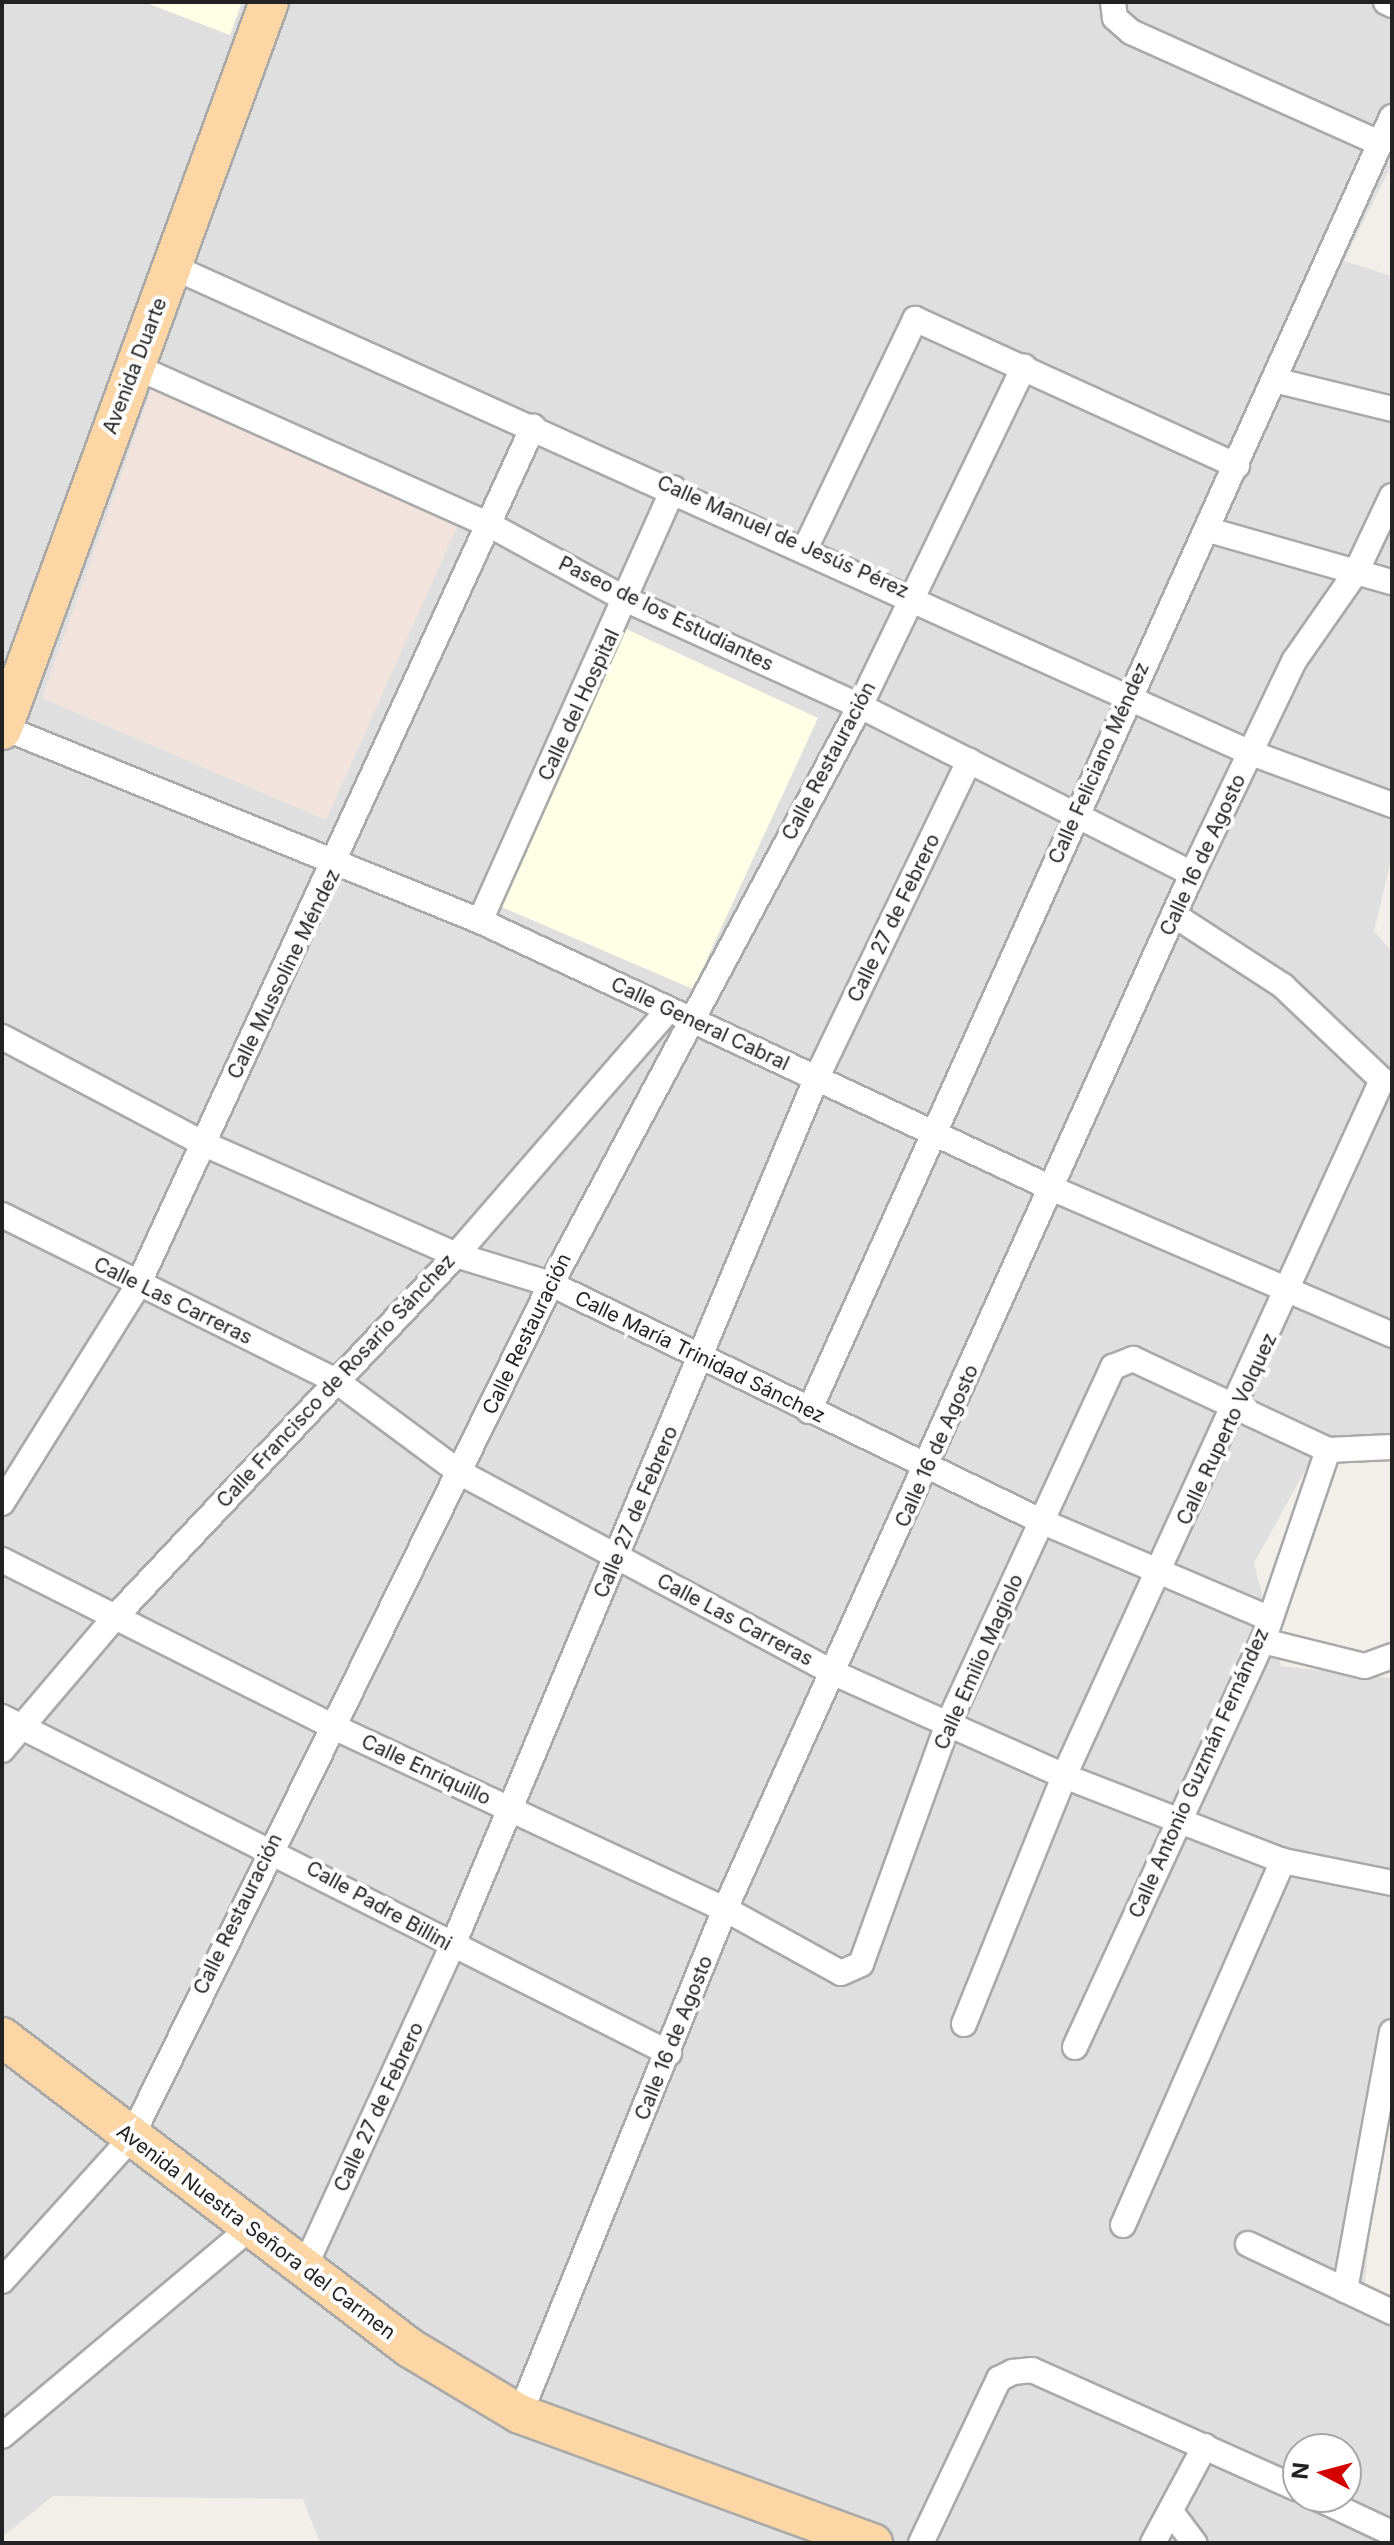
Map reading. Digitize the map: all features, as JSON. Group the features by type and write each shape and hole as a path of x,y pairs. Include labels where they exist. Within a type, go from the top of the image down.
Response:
{"main road":[{"name":"Avenida Duarte","path":"3,727 269,2"},
{"name":"Avenida Nuestra Señora del Carmen","path":"2,2037 249,2229 306,2264 410,2348 520,2414 873,2543"}],"street":[{"path":"1113,2 1115,18 1131,32 1379,143"},
{"path":"1386,2 1392,5"},
{"name":"Calle Feliciano Méndez","path":"809,1411 936,1131 1128,692 1209,530 1392,117"},
{"name":"Calle Manuel de Jesús Pérez","path":"173,267 911,594 1128,692 1251,753 1392,805"},
{"path":"806,547 915,319 1024,366 1237,466"},
{"name":"Paseo de los Estudiantes","path":"134,366 490,525 627,600 860,706 1192,874"},
{"name":"Calle Restauración","path":"2,2281 131,2138 269,1846 336,1728 678,1015 860,706 911,594 1024,366"},
{"path":"1274,380 1392,409"},
{"name":"Calle Mussoline Méndez","path":"2,1503 138,1285 200,1142 339,862 533,427"},
{"name":"Calle del Hospital","path":"480,921 627,600 674,488"},
{"name":"Calle 16 de Agosto","path":"520,2414 725,1909 928,1468 1192,874 1294,661 1356,572 1392,496"},
{"path":"1209,530 1392,582"},
{"name":"Calle General Cabral","path":"3,727 480,921 678,1015 936,1131 1051,1188 1293,1287 1392,1335"},
{"name":"Calle 27 de Febrero","path":"306,2264 452,1947 505,1807 619,1557 817,1077 969,761"},
{"name":"Calle Ruperto Volquez","path":"964,2024 1064,1776 1293,1287 1382,1080 1283,986 1174,915"},
{"name":"Calle Francisco de Rosario Sánchez","path":"2,1750 10,1721 115,1617 678,1015"},
{"name":"Calle María Trinidad Sánchez","path":"2,1037 200,1142 456,1255 551,1284 928,1468 1043,1522 1161,1571 1266,1629 1365,1666 1392,1656"},
{"name":"Calle Las Carreras","path":"2,1215 335,1380 459,1472 834,1673 1064,1776 1283,1861 1392,1883"},
{"name":"Calle Emilio Magiolo","path":"853,1971 947,1726 1121,1360 1238,1405"},
{"path":"1238,1405 1328,1450 1392,1447"},
{"name":"Calle Antonio Guzmán Fernández","path":"1075,2047 1266,1629 1328,1450"},
{"name":"Calle Enriquillo","path":"2,1560 336,1728 725,1909 841,1973 853,1971"},
{"name":"Calle Padre Billini","path":"10,1721 269,1846 452,1947 669,2053"},
{"path":"1123,2225 1283,1861"},
{"path":"1345,2290 1392,2032"},
{"path":"2,2436 249,2229"},
{"path":"1248,2244 1392,2312"},
{"path":"921,2543 999,2379 1013,2372 1032,2370 1282,2482"},
{"path":"1153,2543 1205,2446"},
{"path":"1171,2512 1194,2543"},
{"path":"1349,2513 1392,2533"}],"shaded area":[{"path":"2,2 1392,2 1392,164 1344,261 1392,276 1392,856 1374,931 1392,952 1392,1439 1307,1467 1254,1563 1281,1666 1392,1678 1392,2014 1362,2309 1392,2323 1392,2543 320,2543 303,2499 53,2496 2,2537"},
{"path":"144,2 242,2 230,35"},
{"path":"153,386 462,516 326,820 42,698"},
{"path":"609,621 818,718 693,989 483,899"}]}
